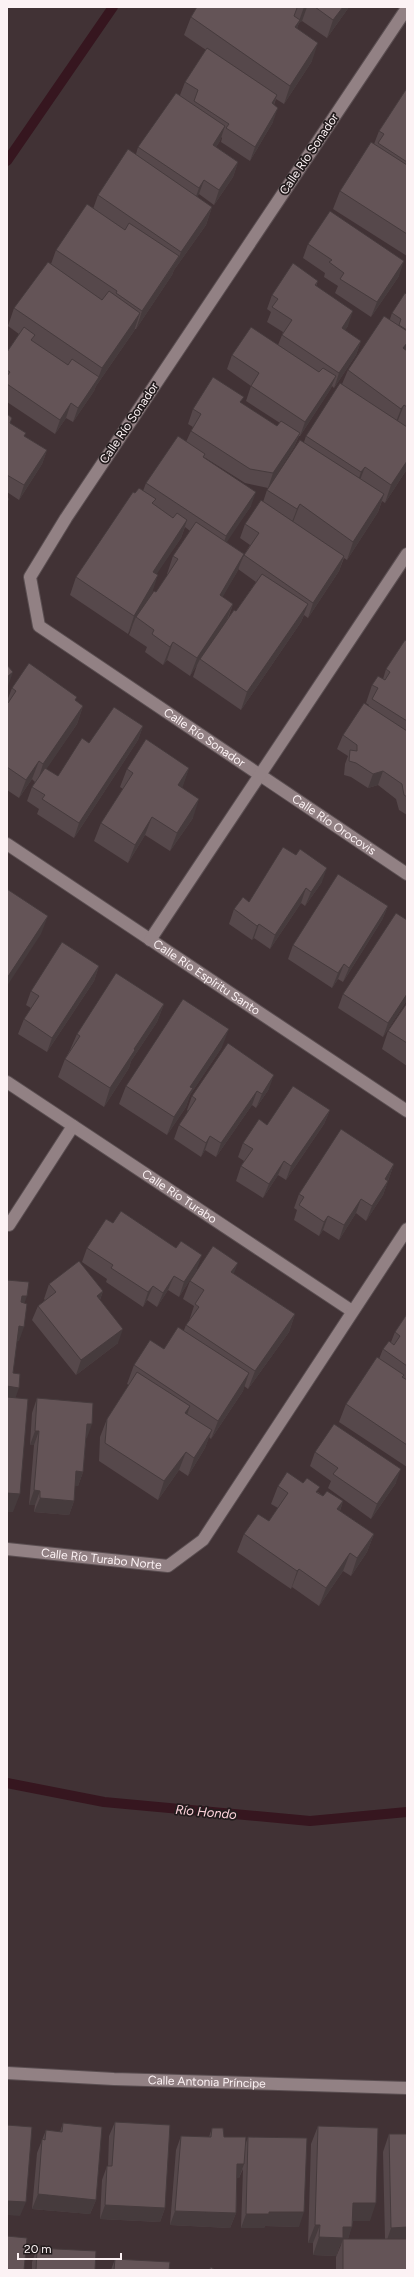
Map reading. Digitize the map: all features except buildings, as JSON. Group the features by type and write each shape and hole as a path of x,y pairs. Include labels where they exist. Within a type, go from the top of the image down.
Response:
{"street":[{"name":"Calle Río Sonador","path":"260,776 39,626 30,578 75,505 407,8"},
{"path":"150,940 407,554"},
{"name":"Calle Río Orocovis","path":"260,776 407,874"},
{"name":"Calle Río Espíritu Santo","path":"7,844 407,1111"},
{"name":"Calle Río Turabo","path":"7,1082 352,1311"},
{"path":"9,1225 73,1126"},
{"path":"352,1311 407,1230"},
{"name":"Calle Río Turabo Norte","path":"7,1549 168,1566 203,1540 352,1311"},
{"name":"Calle Antonia Príncipe","path":"7,2073 114,2079 407,2088"}],"waterway":[{"path":"7,161 113,7"},
{"name":"Río Hondo","path":"7,1783 104,1802 310,1821 407,1812"}]}
